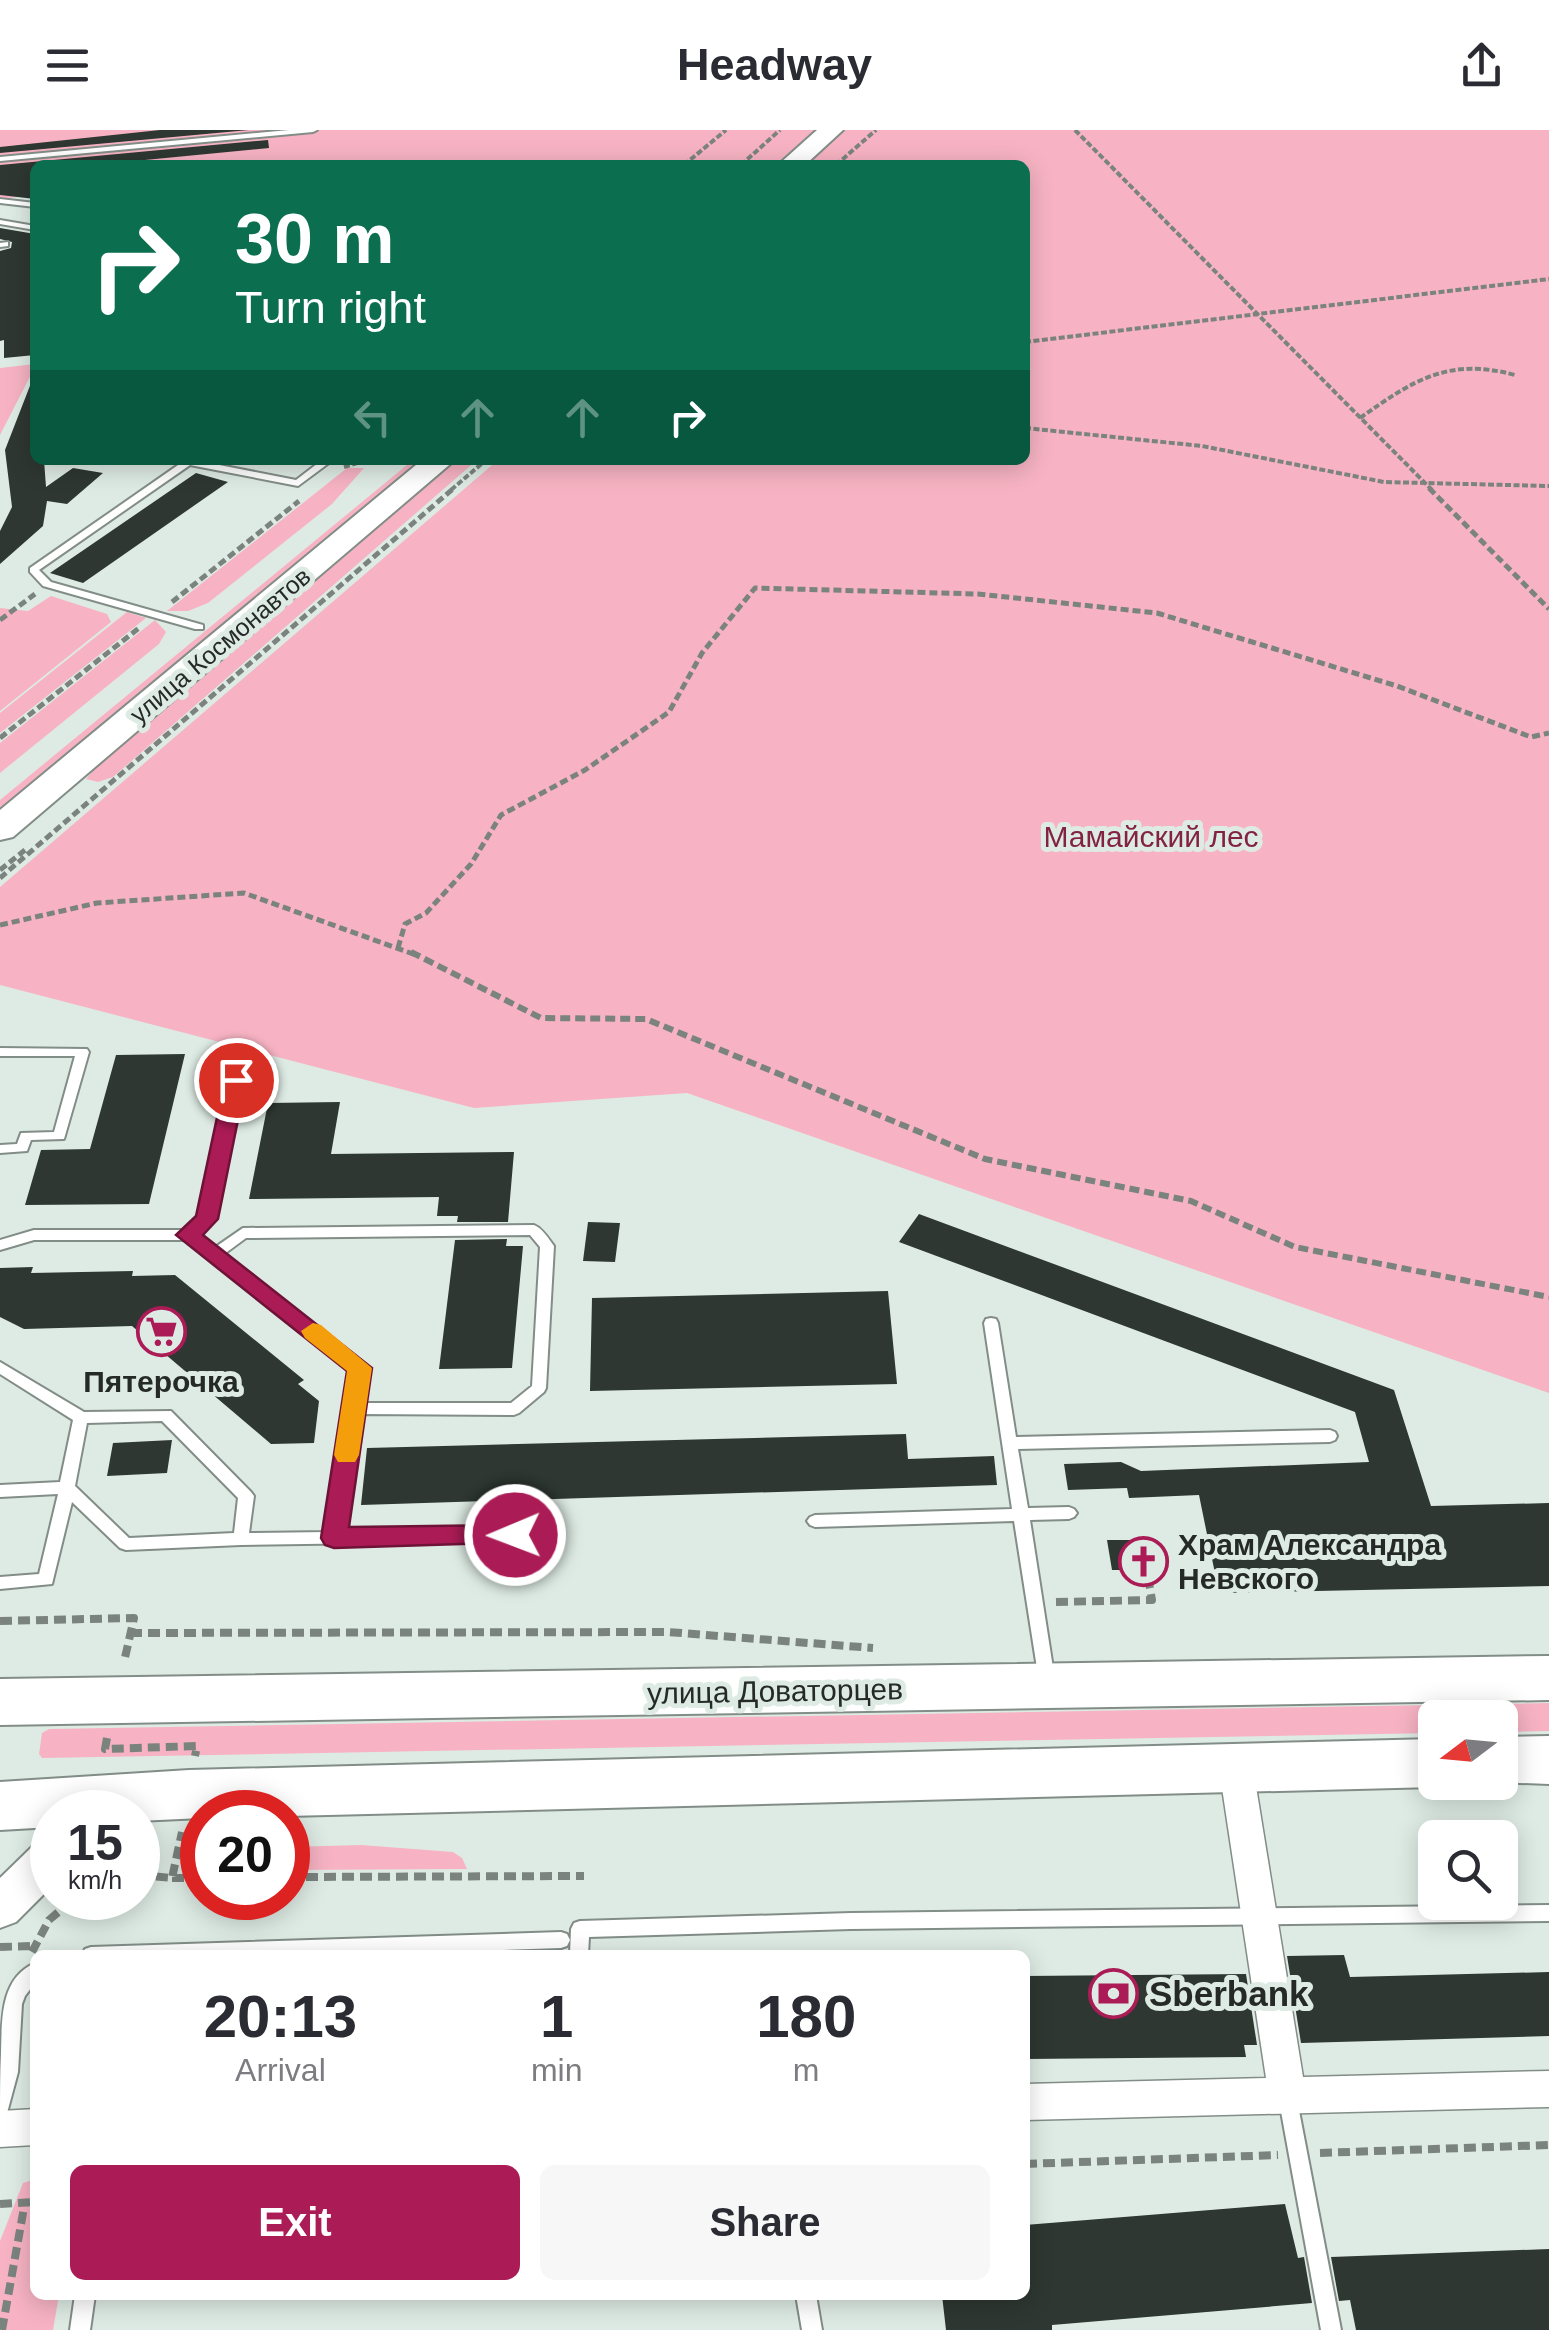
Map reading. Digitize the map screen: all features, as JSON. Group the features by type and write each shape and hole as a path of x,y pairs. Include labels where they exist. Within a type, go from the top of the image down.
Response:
{"main road":[{"path":"780,160 801,130"},
{"path":"780,160 832,130"},
{"name":"улица Космонавтов","path":"0,793 396,465"},
{"name":"улица Космонавтов","path":"0,829 434,465"},
{"name":"улица Доваторцев","path":"0,1702 1549,1678"},
{"path":"1518,1761 1549,1760"},
{"path":"160,1803 1418,1763"},
{"path":"0,1806 30,1806"}],"street":[{"path":"1236,1768 1287,2094"},
{"path":"0,1908 30,1879"},
{"path":"1030,2102 1549,2089"},
{"path":"0,2129 30,2127"}],"lane":[{"path":"0,159 313,130"},
{"path":"0,201 30,204"},
{"path":"0,222 30,226"},
{"path":"177,465 32,570 48,584 199,627"},
{"path":"204,465 298,483 321,465"},
{"path":"0,1052 83,1052 58,1136 26,1136 22,1148 0,1149"},
{"path":"188,1235 207,1219 236,1080"},
{"path":"214,1255 243,1233 534,1230 547,1246 538,1388 514,1409 354,1408"},
{"path":"0,1245 34,1234 188,1235 360,1368 334,1538"},
{"path":"991,1323 1048,1686"},
{"path":"0,1367 81,1418 166,1415 246,1496 241,1539"},
{"path":"0,1582 46,1580 81,1418"},
{"path":"1010,1443 1330,1436"},
{"path":"0,1491 66,1488 126,1544 515,1535"},
{"path":"815,1522 1069,1514"},
{"path":"579,1950 580,1930 851,1921 1549,1912"},
{"path":"248,1950 561,1940"},
{"path":"0,2107 10,2065 7,2015 30,1974"},
{"path":"1287,2094 1331,2330"},
{"path":"80,2330 84,2300"},
{"path":"807,2300 812,2330"}],"path":[{"path":"690,160 726,130"},
{"path":"747,160 780,130"},
{"path":"842,160 876,130"},
{"path":"1074,130 1549,609"},
{"path":"1030,341 1549,279"},
{"path":"1360,418 1420,382 1450,372 1476,366 1514,375"},
{"path":"1030,429 1202,446 1384,482 1481,480 1549,486"},
{"path":"342,467 349,465"},
{"path":"0,878 480,465"},
{"path":"0,620 48,584"},
{"path":"398,948 406,924 426,913 470,864 501,815 585,770 620,742 669,712 702,653 748,601 754,588 978,594 1157,612 1397,686 1531,737 1549,732"},
{"path":"0,924 97,902 244,892 398,948 541,1018 646,1019 984,1159 1190,1201 1295,1247 1549,1297"},
{"path":"1035,1603 1152,1600 1148,1577"},
{"path":"0,1621 134,1618"},
{"path":"130,1633 668,1632 887,1649"},
{"path":"310,1877 584,1876"},
{"path":"172,1878 180,1878"},
{"path":"33,1950 49,1920"},
{"path":"0,1947 34,1946"},
{"path":"0,2204 30,2202 2,2330"}],"green space":[{"name":"Мамайский лес","path":"0,130 1549,130 1549,1393 687,1093 474,1108 0,985 0,887 492,465 1030,465 1030,160 30,160 30,196 0,199"},
{"path":"30,365 30,377 0,435 0,368"},
{"path":"407,465 422,465 0,815 0,800"},
{"path":"448,465 471,465 113,777 98,782 86,779 116,743"},
{"path":"347,468 364,468 332,504 208,603 188,611 167,611"},
{"path":"51,596 107,614 111,622 0,711 0,608 28,611"},
{"path":"127,612 146,618 0,733 0,713"},
{"path":"155,620 166,632 159,644 0,773 0,743"},
{"path":"1549,1703 1549,1731 1518,1732 1518,1704"},
{"path":"1418,1705 1418,1733 42,1758 42,1733 49,1729"},
{"path":"361,1845 453,1852 462,1858 467,1869 310,1870 310,1846"},
{"path":"30,2181 30,2300 58,2300 53,2330 0,2330 0,2241 23,2183"}],"building":[{"path":"160,130 249,130 0,153 0,147"},
{"path":"268,140 269,148 145,160 54,160"},
{"path":"30,162 30,198 0,195 0,165"},
{"path":"0,228 30,233 30,355 4,358 4,340 0,341 0,251 11,248 12,242 0,239"},
{"path":"30,386 30,465 44,465 46,487 73,468 103,473 67,504 47,501 43,526 0,564 0,531 12,507 5,450"},
{"path":"196,473 228,482 83,583 50,573"},
{"path":"185,1054 149,1204 25,1205 41,1150 90,1149 116,1055"},
{"path":"340,1102 331,1154 514,1152 508,1222 457,1222 458,1216 437,1216 439,1197 249,1199 268,1103"},
{"path":"919,1214 1394,1390 1431,1506 1549,1503 1549,1586 1219,1593 1199,1495 1129,1498 1127,1488 1068,1490 1064,1464 1121,1462 1141,1471 1369,1462 1355,1412 899,1242"},
{"path":"588,1222 620,1223 615,1262 583,1261"},
{"path":"507,1239 506,1246 523,1246 512,1368 439,1369 455,1240"},
{"path":"33,1267 31,1273 133,1271 132,1276 175,1275 304,1380 298,1384 319,1401 314,1443 271,1444 132,1326 24,1329 0,1317 0,1268"},
{"path":"888,1291 897,1384 590,1391 592,1298"},
{"path":"906,1434 908,1459 994,1456 997,1485 361,1505 367,1448"},
{"path":"172,1440 167,1473 107,1476 113,1443"},
{"path":"1107,1540 1152,1540 1157,1570 1112,1570"},
{"path":"1344,1955 1350,1977 1549,1972 1549,2036 1301,2043 1287,1956"},
{"path":"1246,1974 1257,2045 1244,2045 1246,2057 1030,2059 1030,1976"},
{"path":"1285,2204 1298,2258 1304,2257 1312,2303 1052,2325 1052,2330 946,2330 943,2300 1030,2300 1030,2225"},
{"path":"1549,2249 1549,2330 1356,2330 1350,2300 1339,2301 1331,2257"}],"slow traffic":[{"path":"313,1331 360,1368 346,1455"}],"place":[{"name":"Пятерочка","path":"161,1332"},
{"name":"Храм Александра Невского","path":"1143,1561"},
{"name":"Sberbank","path":"1114,1993"}],"route":[{"path":"236,1080 207,1219 188,1235 360,1368 334,1538 515,1535"}]}
